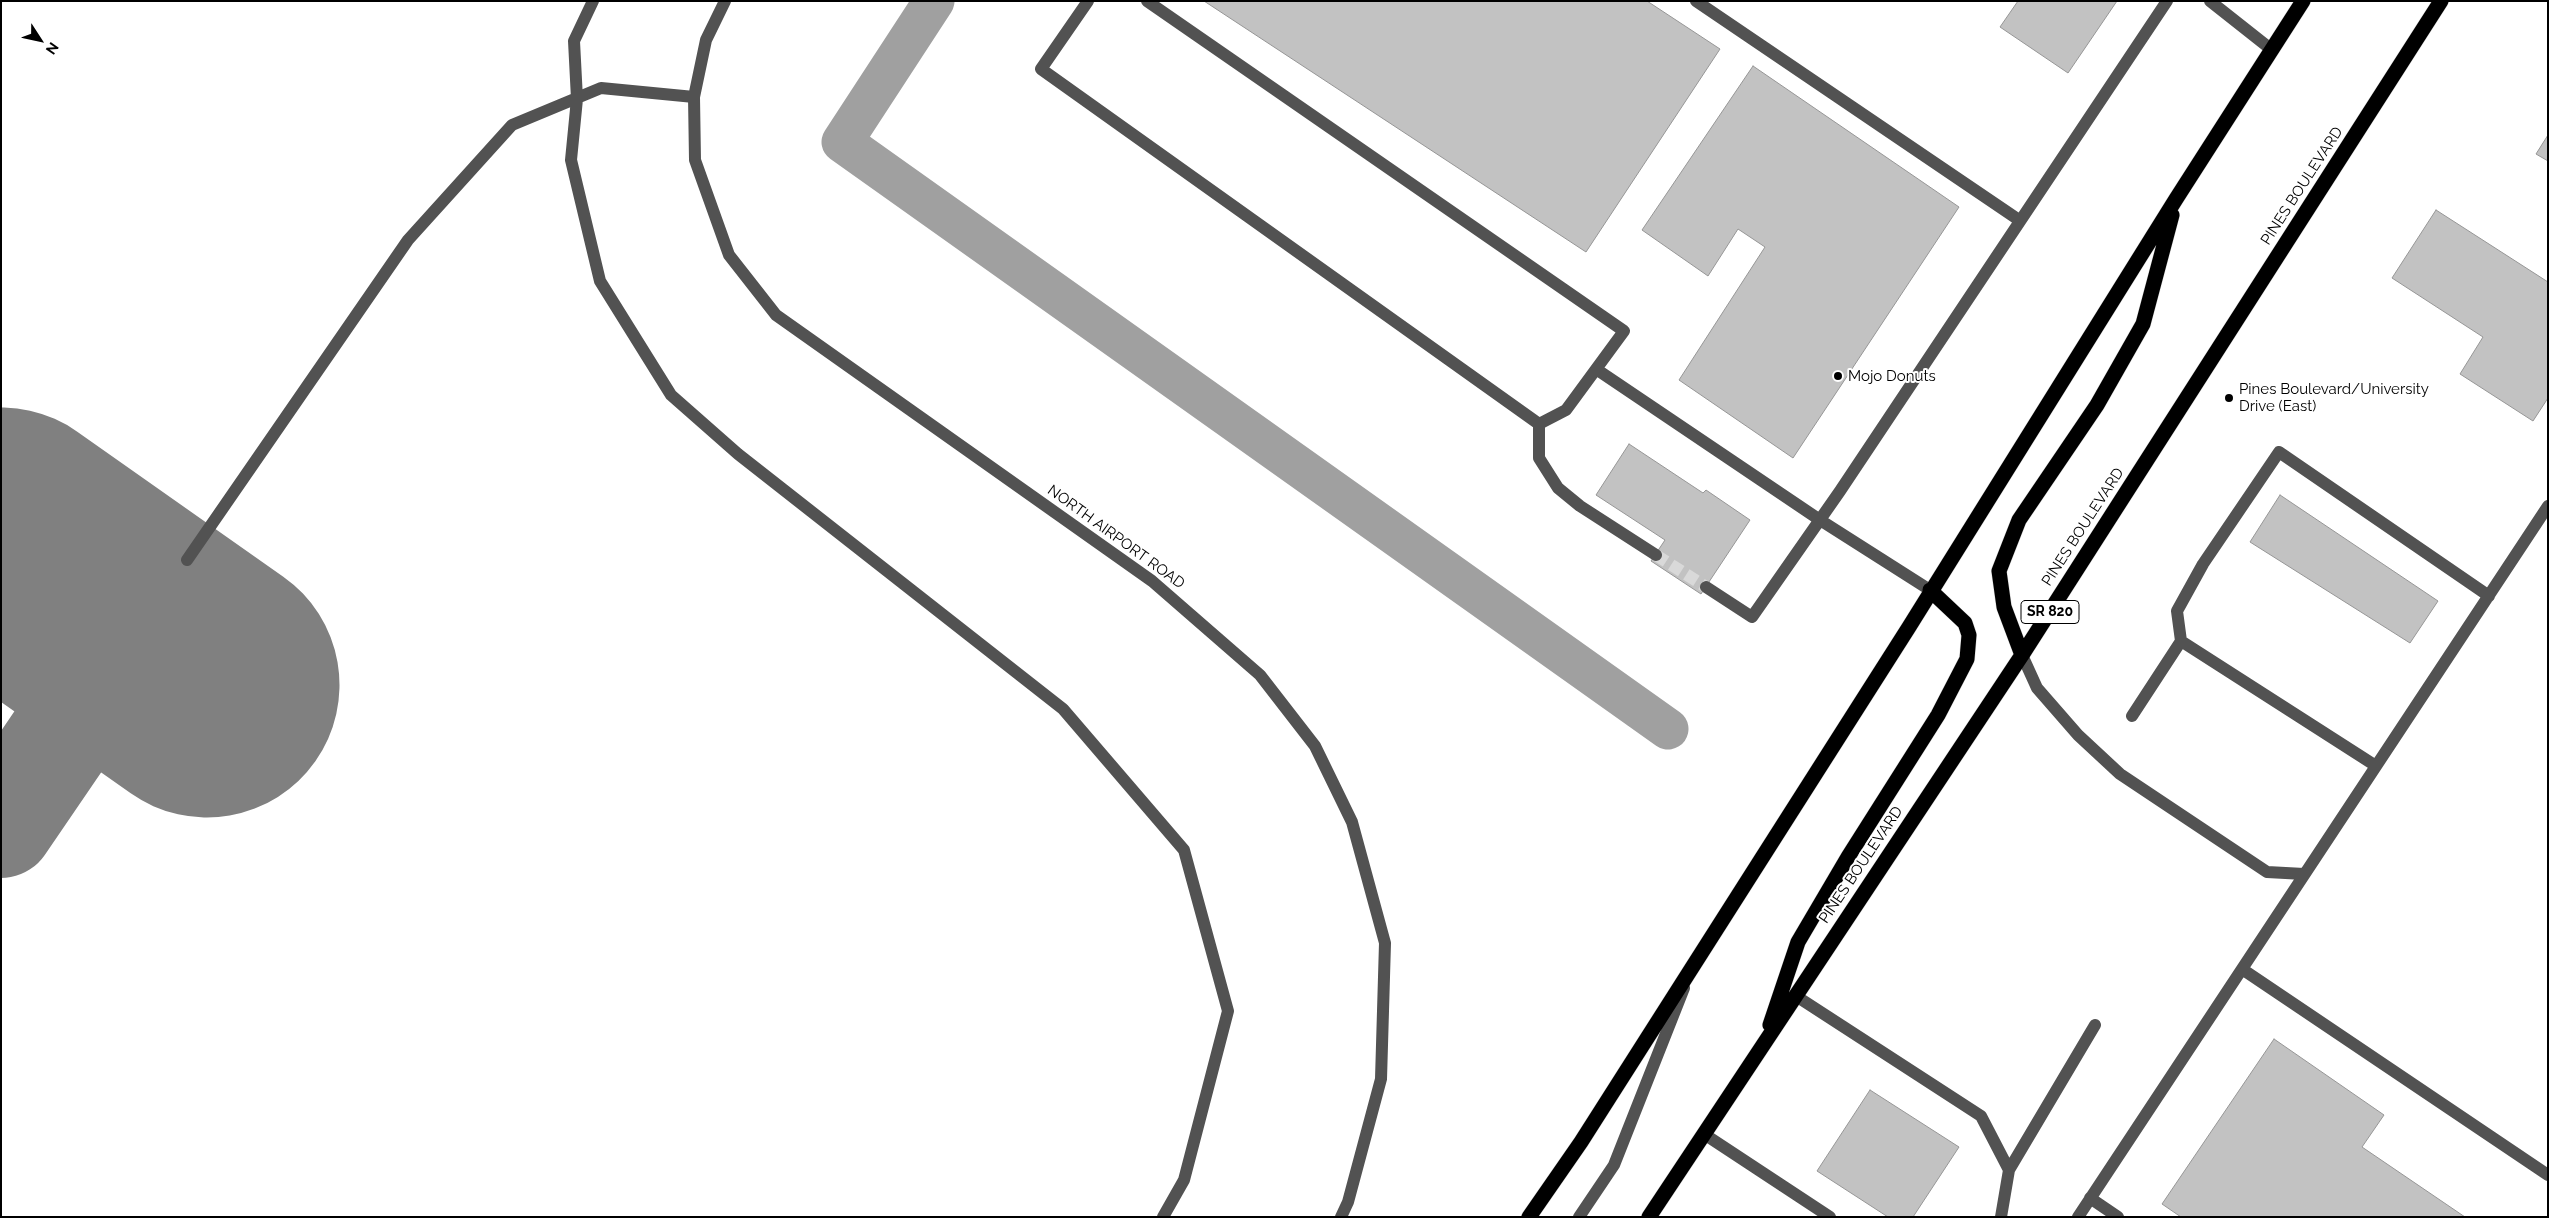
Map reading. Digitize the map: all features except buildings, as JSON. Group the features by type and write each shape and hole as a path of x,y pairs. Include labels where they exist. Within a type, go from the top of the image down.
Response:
{"highway":[{"path":"1529,1217 1581,1142 1909,627 1930,590 2176,199 2303,1"},
{"name":"PINES BOULEVARD","path":"1649,1217 2022,654 2441,1"},
{"path":"2022,654 2004,607 1999,571 2019,520 2098,405 2143,324 2176,199"},
{"path":"1764,1043 1798,942 1938,715 1967,659 1969,635 1965,623 1930,590"}],"street":[{"path":"592,1 574,41 577,98 571,160 600,281 671,395 738,454 1063,709 1184,850 1228,1012 1184,1180 1163,1217"},
{"name":"NORTH AIRPORT ROAD","path":"725,1 706,40 694,97 695,160 729,255 776,315 1152,580 1260,676 1315,746 1352,822 1384,943 1381,1079 1348,1202 1341,1217"},
{"path":"1088,1 1040,69 1539,424"},
{"path":"1147,1 1624,331 1566,410 1539,424"},
{"path":"1696,1 2019,220"},
{"path":"1706,587 1752,617 1820,520 2167,1"},
{"path":"2210,1 2272,50"},
{"path":"187,560 408,240 512,125 601,88 694,97"},
{"path":"1596,369 1820,520 1930,590"},
{"path":"1539,424 1539,458 1558,488 1580,506 1656,555"},
{"path":"2132,716 2181,641 2178,611 2203,564 2279,452 2489,596"},
{"path":"2078,1217 2548,506"},
{"path":"2181,641 2376,766"},
{"path":"2022,654 2037,688 2078,735 2120,774 2266,872 2304,874"},
{"path":"1579,1217 1614,1165 1696,960"},
{"path":"2242,969 2548,1175"},
{"path":"1796,996 1981,1116 2009,1170"},
{"path":"2001,1217 2009,1170 2095,1025"},
{"path":"1704,1134 1830,1217"},
{"path":"2090,1198 2118,1217"}],"waterway":[{"path":"934,1 842,142 1668,729"}],"taxiway":[{"path":"1,825 72,721 82,703 92,665 90,647 84,631 74,614 50,583 14,548"}],"runway":[{"path":"1,540 207,685"}],"tunnel":[{"path":"1656,555 1706,587"}],"place":[{"name":"Mojo Donuts","path":"1838,376"},
{"name":"Pines Boulevard/University Drive (East)","path":"2229,398"}]}
